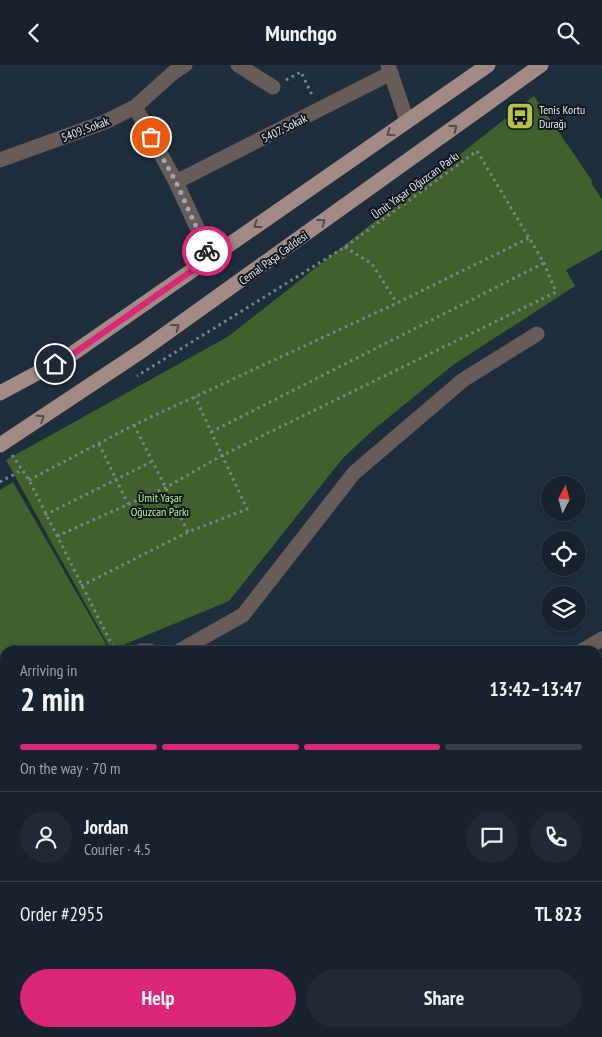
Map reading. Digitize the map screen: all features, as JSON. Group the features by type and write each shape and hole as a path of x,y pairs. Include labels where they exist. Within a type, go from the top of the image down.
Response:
{"main road":[{"path":"0,393 70,356 488,65"},
{"name":"Cemal Paşa Caddesi","path":"6,450 541,65"}],"street":[{"name":"5409. Sokak","path":"0,160 105,122 135,107 174,72 185,65"},
{"path":"238,65 272,87"},
{"path":"390,69 407,121"},
{"name":"5407. Sokak","path":"176,182 319,110 390,69"},
{"path":"135,107 176,182 210,258"},
{"path":"188,646 243,615 354,473 463,380 537,334"},
{"path":"590,646 602,639"}],"path":[{"path":"272,87 301,72 319,110"},
{"name":"Ümit Yaşar Oğuzcan Parkı","path":"136,377 345,247 477,151 529,238"},
{"path":"29,480 134,425 397,303 529,238 544,263 556,292 221,456 165,488 57,536"},
{"path":"345,247 372,264 397,303"},
{"path":"211,432 544,263"},
{"path":"81,586 188,533 246,509 195,397"},
{"path":"134,425 188,533"},
{"path":"99,444 128,505"},
{"path":"6,450 20,450"},
{"path":"6,450 29,480 112,646"},
{"path":"45,515 151,462"},
{"path":"0,481 22,470"}],"green space":[{"name":"Ümit Yaşar Oğuzcan Parkı","path":"534,96 593,182 591,183 602,199 602,250 566,270 575,286 453,365 372,431 343,458 229,601 121,646 109,646 6,460 229,336"},
{"path":"13,482 107,646 0,646 0,490"}],"way so far":[{"path":"151,137 176,182 207,251"}],"place":[{"name":"Tenis Kortu Durağı","path":"520,116"}],"route":[{"path":"55,364 70,356 210,258 207,251"}]}
